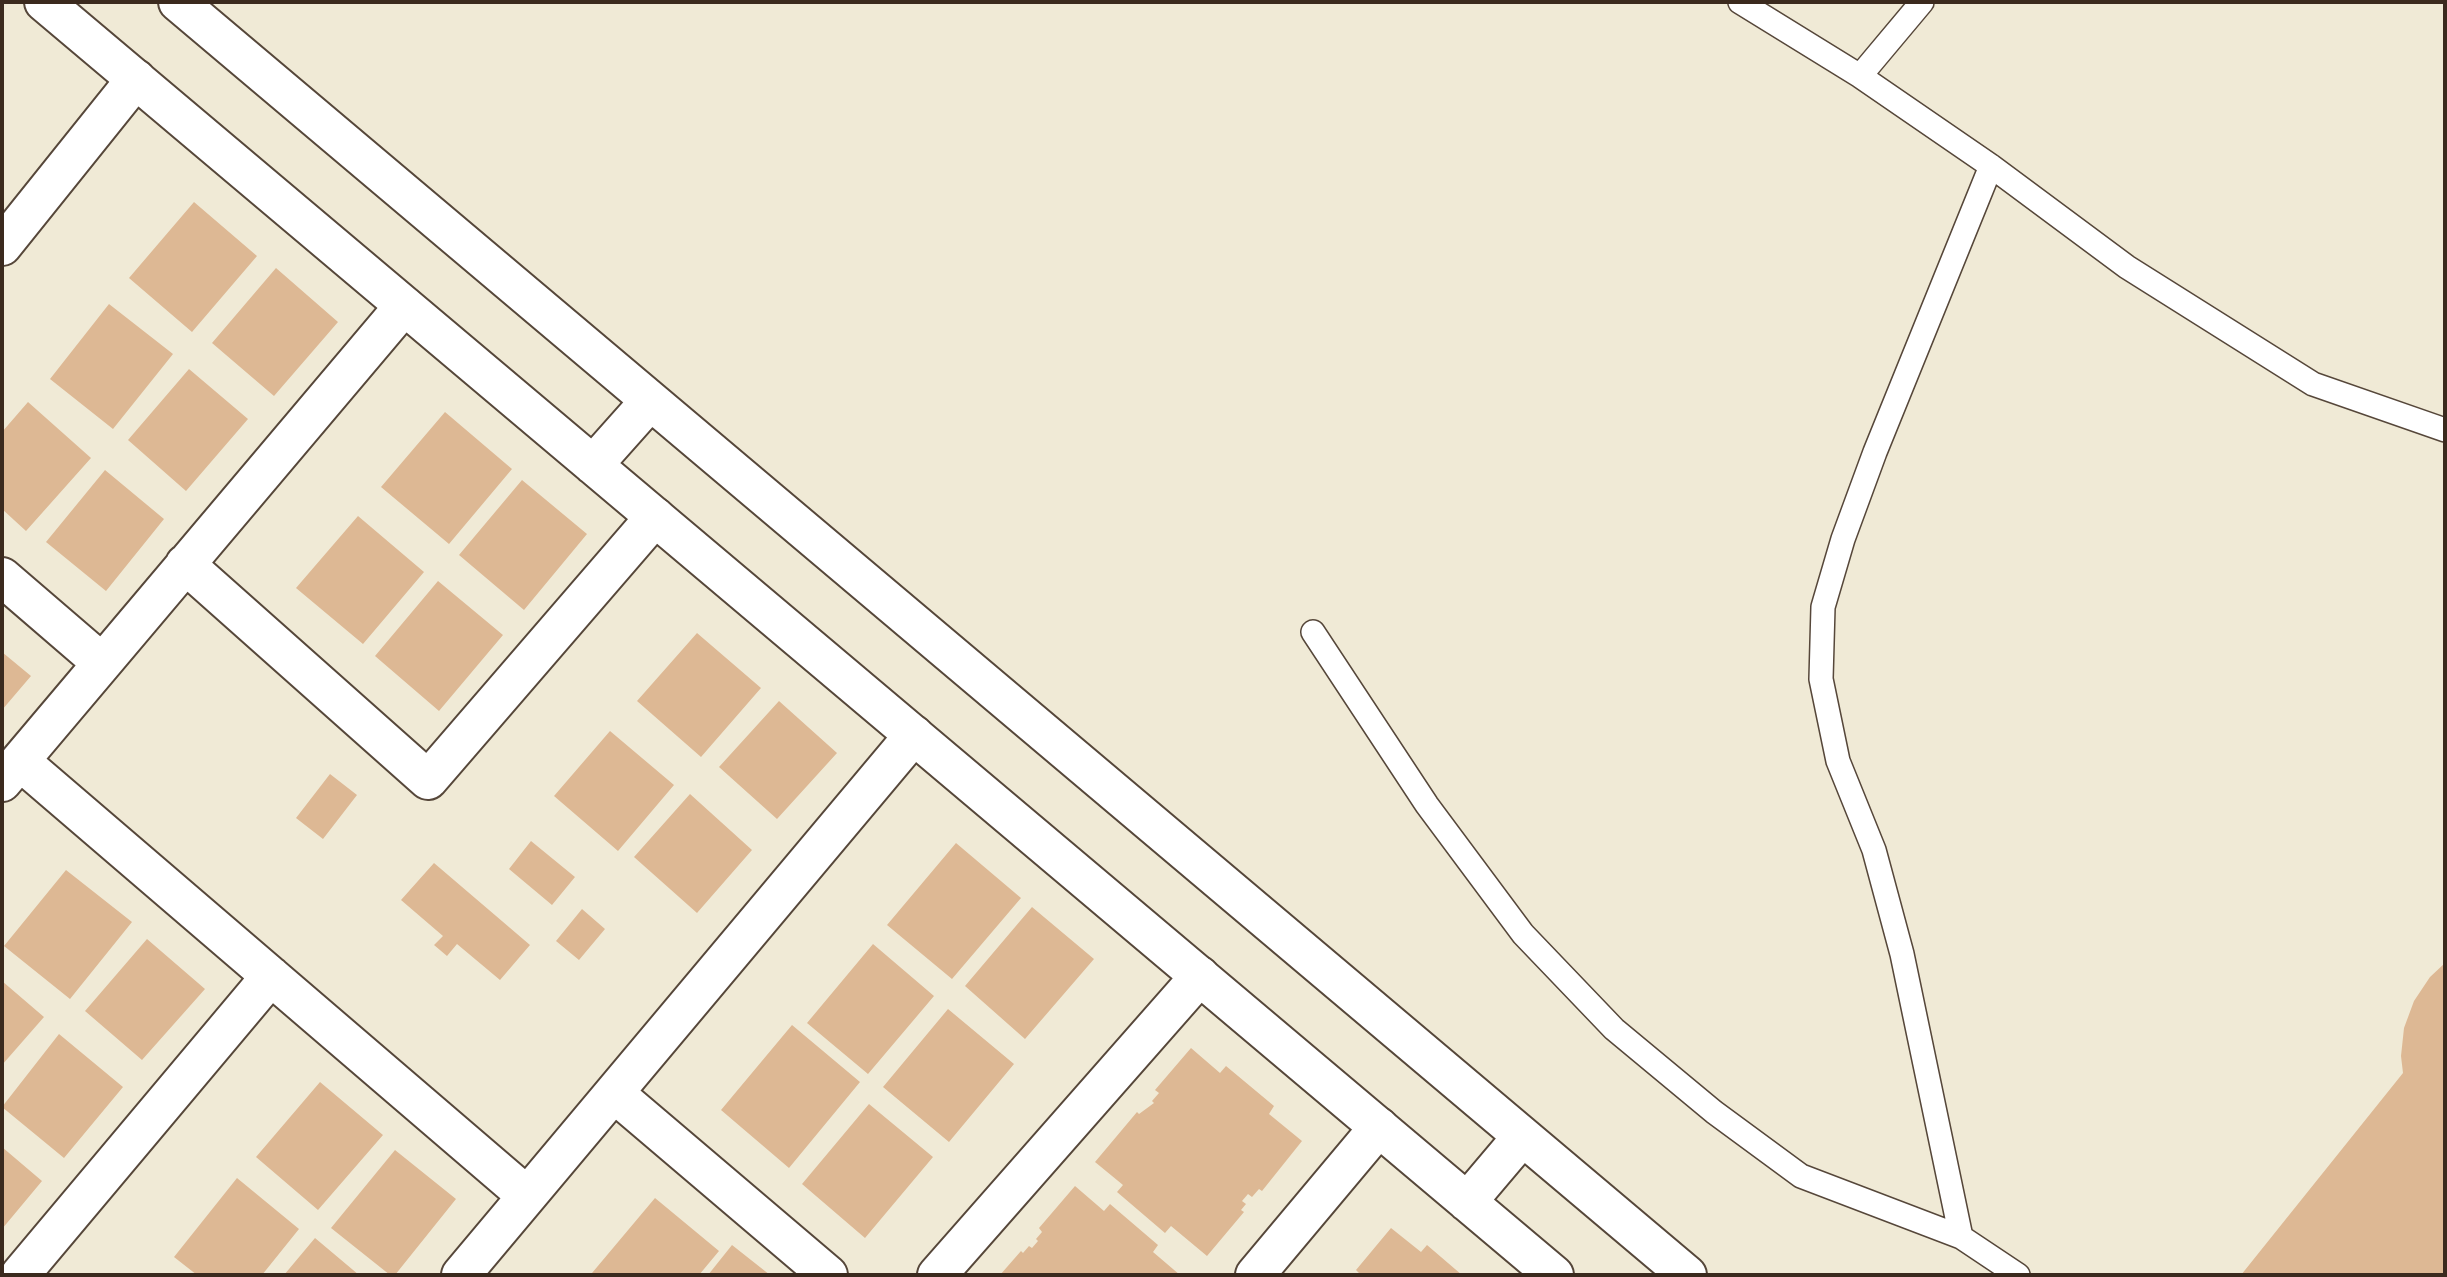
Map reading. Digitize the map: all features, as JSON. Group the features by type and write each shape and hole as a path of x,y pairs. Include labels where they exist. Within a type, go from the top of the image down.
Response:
{"street":[{"path":"44,2 1554,1275"},
{"path":"178,2 1687,1275"},
{"path":"2,246 135,79"},
{"path":"404,306 11,771 271,975 527,1196"},
{"path":"593,465 650,401"},
{"path":"185,564 428,780 655,517"},
{"path":"2,577 102,663"},
{"path":"461,1275 914,735"},
{"path":"20,1275 271,975"},
{"path":"937,1275 1200,976"},
{"path":"614,1093 828,1275"},
{"path":"1255,1275 1379,1127"},
{"path":"1467,1202 1522,1137"}],"lane":[{"path":"1740,2 1860,76 1991,166 2127,267 2313,384 2445,430"},
{"path":"1860,76 1922,2"},
{"path":"1961,1237 1902,954 1874,850 1838,761 1821,679 1823,607 1843,539 1875,452 1991,166"},
{"path":"1313,632 1427,805 1523,934 1614,1029 1714,1112 1801,1176 1961,1237 2018,1275"}],"building":[{"path":"194,202 257,256 192,332 129,278"},
{"path":"276,268 338,322 274,396 212,343"},
{"path":"109,304 173,354 113,429 50,379"},
{"path":"189,369 248,419 186,491 128,440"},
{"path":"28,402 91,458 26,531 2,509 2,432"},
{"path":"445,412 512,469 449,544 381,487"},
{"path":"105,470 164,519 106,591 46,542"},
{"path":"522,480 587,534 524,610 459,555"},
{"path":"358,516 424,572 363,644 296,588"},
{"path":"438,581 503,635 439,711 375,656"},
{"path":"697,633 761,688 701,757 637,701"},
{"path":"2,652 31,676 2,710"},
{"path":"779,701 837,753 777,819 719,767"},
{"path":"610,731 674,785 618,851 554,796"},
{"path":"330,774 357,795 323,839 296,818"},
{"path":"690,794 752,850 697,913 634,857"},
{"path":"531,841 575,877 552,905 509,869"},
{"path":"956,843 1021,898 952,979 887,925"},
{"path":"434,863 530,945 500,980 457,944 447,956 434,945 443,936 401,900"},
{"path":"66,870 132,922 70,999 4,946"},
{"path":"1032,907 1094,959 1025,1039 965,986"},
{"path":"582,909 605,929 579,960 556,941"},
{"path":"147,939 205,989 142,1060 85,1011"},
{"path":"873,944 934,996 868,1074 807,1023"},
{"path":"2445,963 2445,1275 2241,1275 2403,1073 2401,1056 2404,1028 2414,1001 2430,977"},
{"path":"2,981 44,1017 2,1065"},
{"path":"948,1009 1014,1064 949,1142 883,1087"},
{"path":"792,1025 860,1082 789,1168 721,1110"},
{"path":"59,1034 123,1087 64,1158 2,1107"},
{"path":"1191,1048 1220,1073 1226,1066 1274,1106 1269,1114 1302,1141 1262,1191 1259,1189 1252,1197 1248,1194 1242,1201 1246,1204 1241,1210 1244,1212 1207,1256 1171,1226 1165,1233 1117,1192 1123,1185 1095,1162 1137,1112 1139,1114 1154,1103 1152,1101 1159,1093 1155,1090"},
{"path":"320,1082 383,1135 318,1210 256,1157"},
{"path":"869,1104 933,1157 865,1238 802,1184"},
{"path":"2,1147 42,1181 2,1229"},
{"path":"395,1150 456,1199 395,1275 390,1275 331,1228"},
{"path":"237,1178 299,1229 262,1275 197,1275 174,1257"},
{"path":"1075,1186 1104,1211 1110,1204 1158,1245 1153,1252 1180,1275 1000,1275 1021,1251 1023,1253 1029,1246 1032,1248 1038,1241 1036,1239 1042,1232 1039,1228"},
{"path":"655,1198 719,1251 699,1275 594,1275 592,1273"},
{"path":"1391,1228 1421,1252 1427,1245 1462,1275 1357,1275 1359,1273 1356,1270"},
{"path":"315,1238 359,1275 284,1275"},
{"path":"732,1245 770,1275 708,1275"}]}
